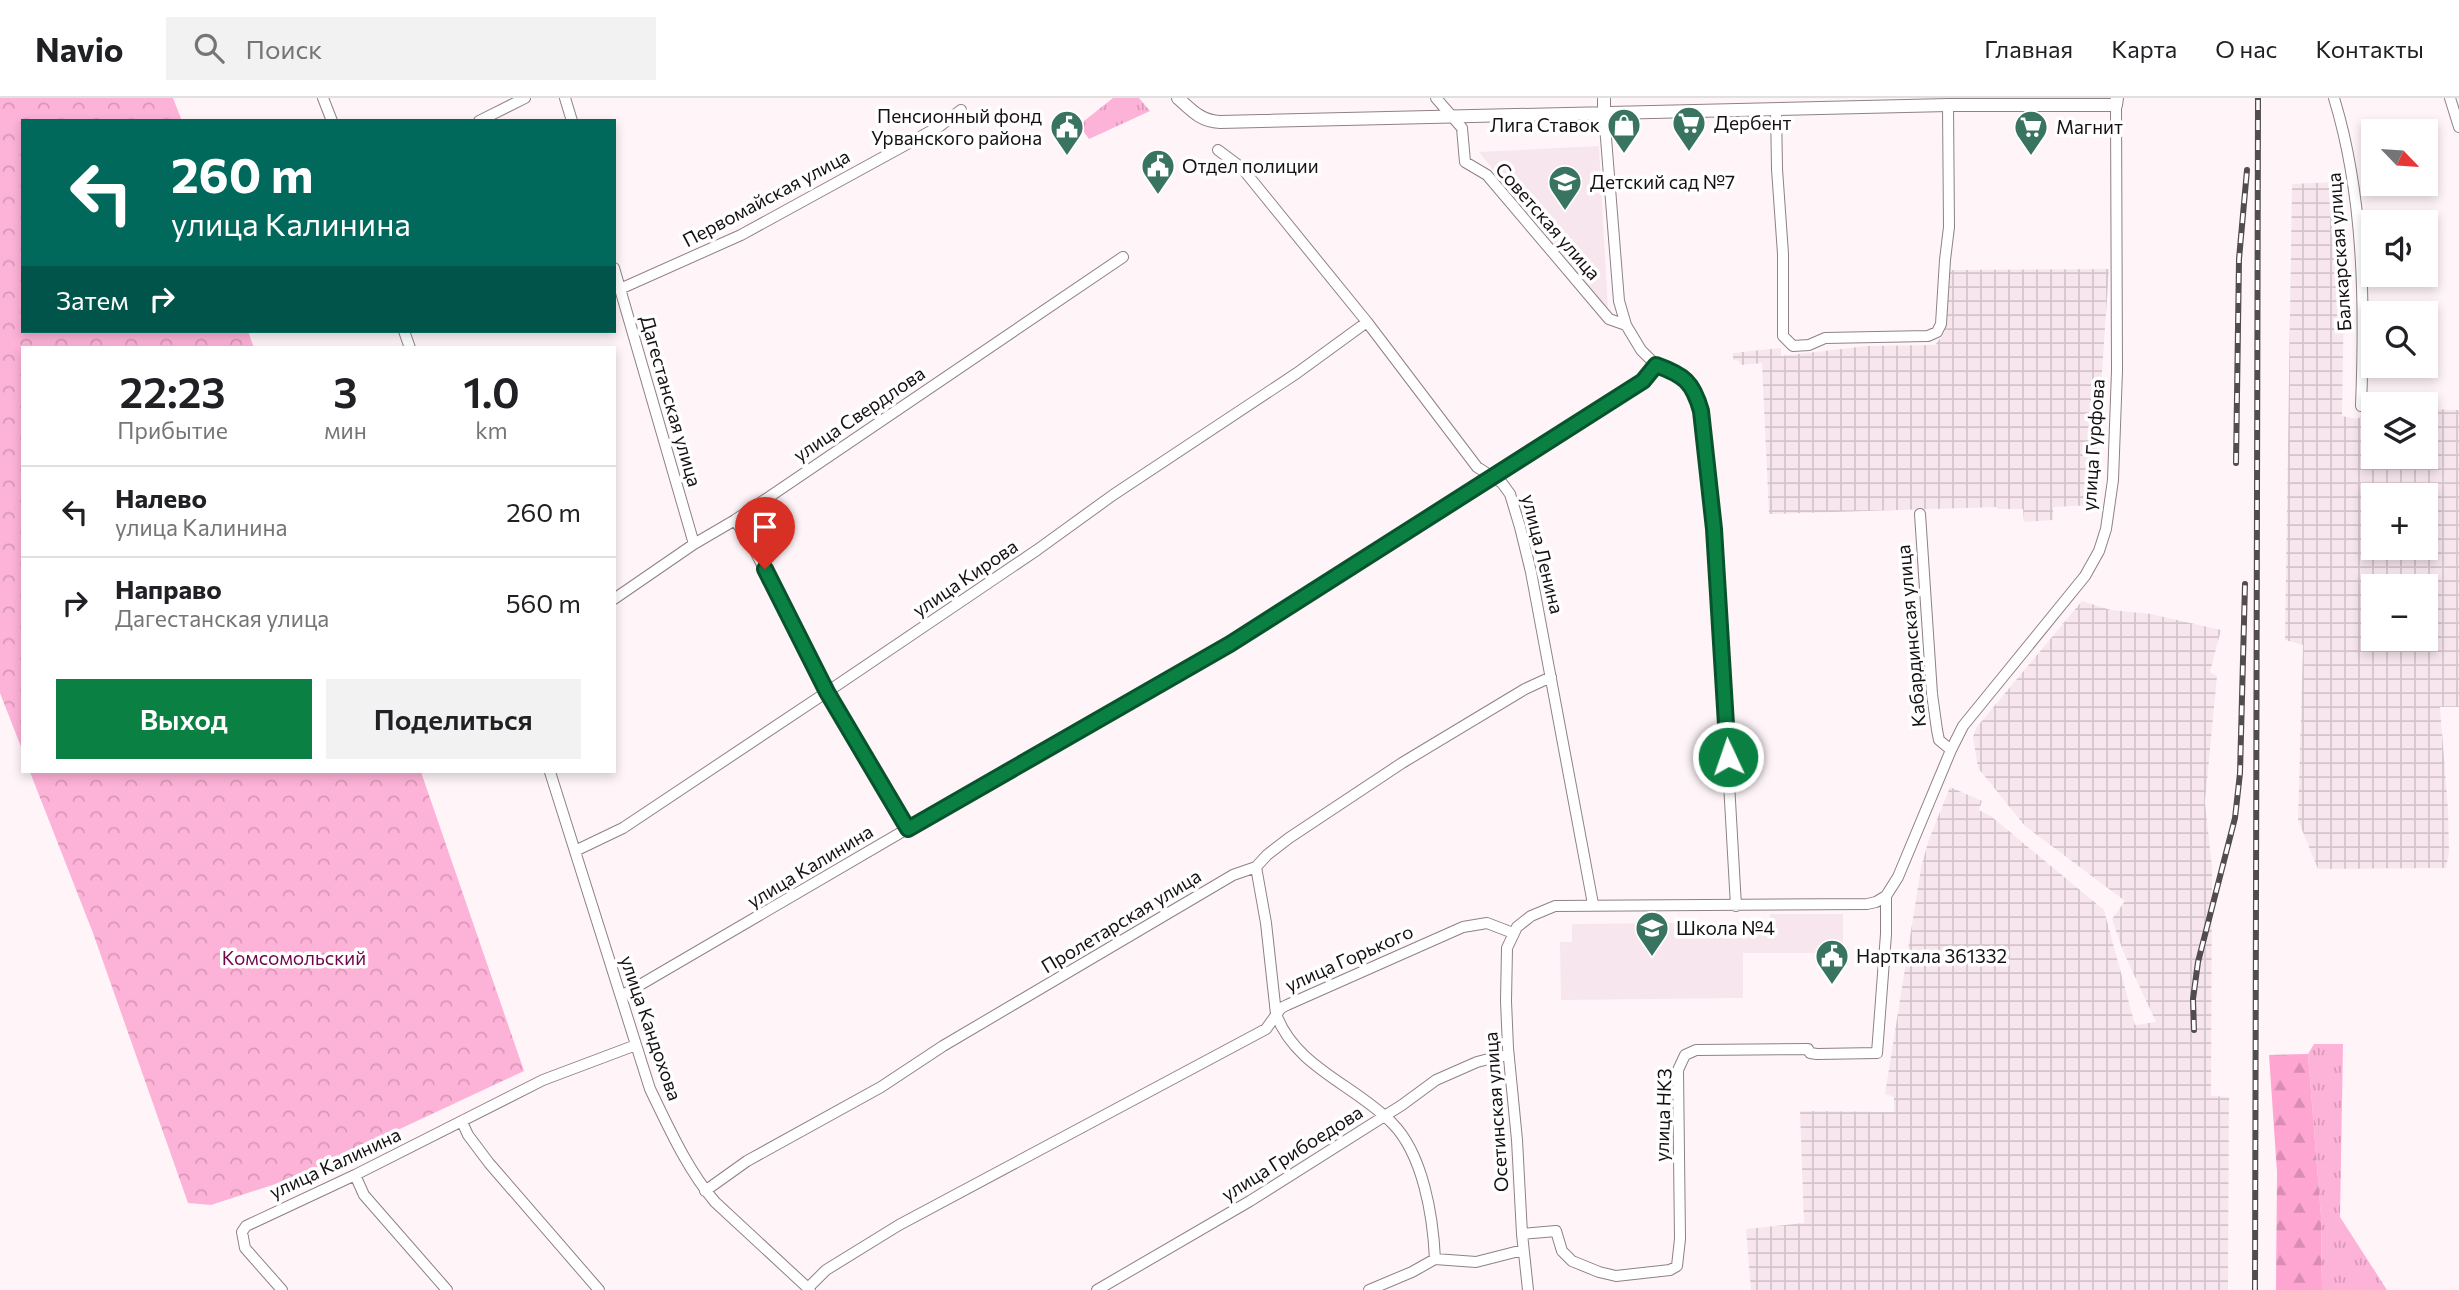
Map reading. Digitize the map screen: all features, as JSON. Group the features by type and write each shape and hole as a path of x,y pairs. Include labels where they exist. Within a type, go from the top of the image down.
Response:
{"street":[{"path":"323,98 331,119"},
{"path":"483,119 525,98"},
{"path":"565,98 571,119"},
{"path":"1178,98 1197,116 1220,122 1776,109 1948,101 2116,101"},
{"name":"Советская улица","path":"1436,98 1462,128 1465,162 1487,175 1609,319 1626,325"},
{"path":"1604,98 1619,300 1626,325 1641,350 1656,365 1685,379 1697,395 1701,411 1716,555 1737,906"},
{"name":"Балкарская улица","path":"2334,98 2348,148 2357,212 2362,317 2361,392"},
{"path":"2450,98 2459,127"},
{"path":"1776,109 1783,337 1793,346 1801,346 1825,338 1928,336 1937,332 1941,324 1949,227 1948,101"},
{"name":"улица Гурфова","path":"1886,896 1898,877 1951,750 1968,718 2085,576 2099,551 2106,529 2113,480 2117,371 2116,101"},
{"name":"Первомайская улица","path":"620,289 741,235 940,126 961,110"},
{"name":"улица Ленина","path":"1219,150 1242,167 1367,322 1477,467 1502,483 1510,494 1531,572 1593,904"},
{"name":"улица Свердлова","path":"616,598 1123,257"},
{"name":"Дагестанская улица","path":"616,275 694,544"},
{"name":"улица Кирова","path":"575,851 623,828 827,692 1037,550 1113,495 1297,373 1367,322"},
{"name":"улица Калинина","path":"621,996 1230,644 1643,381 1656,365"},
{"name":"Кабардинская улица","path":"1920,514 1932,694 1939,740 1951,750"},
{"path":"735,520 755,551 827,692 908,829"},
{"name":"Пролетарская улица","path":"705,1191 747,1161 881,1087 943,1046 1233,875 1256,867 1266,855 1289,838 1402,763 1525,689 1551,677"},
{"name":"улица Кандохова","path":"550,773 650,1088 667,1126 705,1191 809,1289"},
{"path":"1256,867 1266,923 1276,1014 1289,1039 1305,1056 1385,1116 1397,1129 1416,1163 1428,1202 1435,1259"},
{"path":"1513,933 1531,916 1555,906 1867,904 1886,896"},
{"name":"улица НКЗ","path":"1522,1234 1556,1231 1562,1251 1572,1261 1616,1276 1670,1270 1677,1266 1677,1097 1680,1062 1685,1055 1696,1050 1808,1049 1810,1053 1817,1054 1877,1053 1886,934 1886,896"},
{"name":"улица Горького","path":"809,1289 826,1269 899,1225 1262,1031 1287,1004 1463,927 1487,923 1513,933"},
{"name":"Осетинская улица","path":"1513,933 1507,948 1506,963 1508,1054 1528,1290"},
{"name":"улица Калинина","path":"282,1290 244,1248 242,1231 246,1226 355,1175 543,1080 636,1045"},
{"name":"улица Грибоедова","path":"1097,1290 1250,1201 1444,1076 1477,1062 1508,1054"},
{"path":"462,1122 475,1146 599,1290"},
{"path":"355,1175 364,1195 447,1290"},
{"path":"1369,1290 1435,1259 1476,1262 1523,1250"}],"shaded area":[{"name":"Детский сад №7","path":"1599,146 1608,309 1574,272 1479,152"},
{"path":"2339,182 2344,293 2342,416 2357,419 2361,416 2361,469 2438,469 2438,409 2459,410 2459,707 2440,707 2448,808 2449,852 2446,868 2318,869 2298,820 2303,645 2285,640 2292,184"},
{"path":"2109,269 2093,505 2053,507 2053,520 2024,522 2023,509 1996,507 1769,514 1762,363 1741,365 1739,361 1733,360 1733,353 1781,348 1781,356 1867,346 1935,345 1945,332 1949,270"},
{"path":"2082,601 2111,610 2151,614 2221,630 2210,672 2217,676 2205,802 2212,868 2211,1096 2229,1097 2228,1290 1751,1290 1746,1229 1804,1223 1800,1111 1894,1112 1894,1097 1885,1094 1921,868 1928,842 1950,787 1982,801 1979,810 1992,817 2104,910 2135,1025 2156,1022 2123,951 2112,919 2125,901 2025,826 1978,768 1973,737 1976,728"},
{"name":"Школа №4","path":"1770,914 1843,914 1843,963 1821,963 1821,953 1743,953 1743,998 1561,1000 1560,942 1572,942 1572,924 1770,922"}],"green space":[{"path":"0,98 173,98 181,119 21,119 21,333 249,333 253,346 21,346 21,747 0,693"},
{"path":"1113,98 1139,98 1150,111 1089,139 1079,125"},
{"name":"Комсомольский","path":"30,773 421,773 524,1071 297,1177 211,1205 188,1203 93,933"},
{"path":"2314,1044 2343,1044 2340,1217 2387,1290 2322,1290 2321,1216 2308,1054"},
{"path":"2308,1054 2321,1216 2322,1290 2276,1290 2277,1172 2269,1055"}],"railway":[{"path":"2255,1290 2258,98"},
{"path":"2236,463 2239,259 2247,170"},
{"path":"2194,1030 2193,999 2198,962 2235,818 2240,773 2245,584"}],"place":[{"name":"Дербент","path":"1689,153"},
{"name":"Лига Ставок","path":"1624,155"},
{"name":"Пенсионный фонд Урванского района","path":"1067,157"},
{"name":"Магнит","path":"2031,157"},
{"name":"Отдел полиции","path":"1158,196"},
{"name":"Детский сад №7","path":"1565,212"},
{"name":"Школа №4","path":"1652,958"},
{"name":"Нарткала 361332","path":"1832,986"}],"route":[{"path":"765,569 827,692 908,829 1230,644 1330,582 1643,381 1656,365 1677,373 1691,385 1701,411 1712,503 1728,757"}]}
